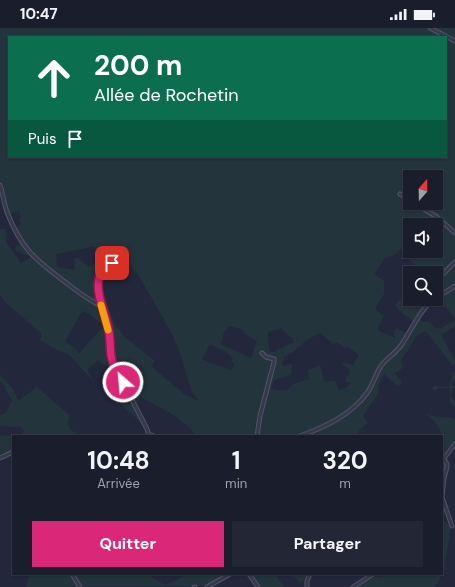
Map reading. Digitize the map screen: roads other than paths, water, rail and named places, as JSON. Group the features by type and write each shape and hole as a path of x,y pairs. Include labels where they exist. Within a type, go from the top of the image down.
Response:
{"street":[{"path":"430,28 445,36"},
{"path":"0,185 11,221 28,251 46,268 67,283 72,289 101,306"},
{"path":"426,210 437,216 455,233"},
{"path":"443,274 455,262"},
{"path":"112,263 107,272 100,277 98,281 101,306 109,332 110,354 113,363 149,435"},
{"path":"443,292 455,286"},
{"path":"302,435 338,419 357,405 369,389 382,364 400,347 427,306"},
{"path":"257,435 259,421 271,380 274,359 266,357 262,353"},
{"path":"443,488 447,464 443,459 455,444"},
{"path":"0,458 12,452"},
{"path":"443,500 452,526"},
{"path":"73,575 80,587"},
{"path":"207,587 228,575"},
{"path":"249,575 258,587"},
{"path":"307,587 307,581 310,575"},
{"path":"353,587 371,575"}]}
